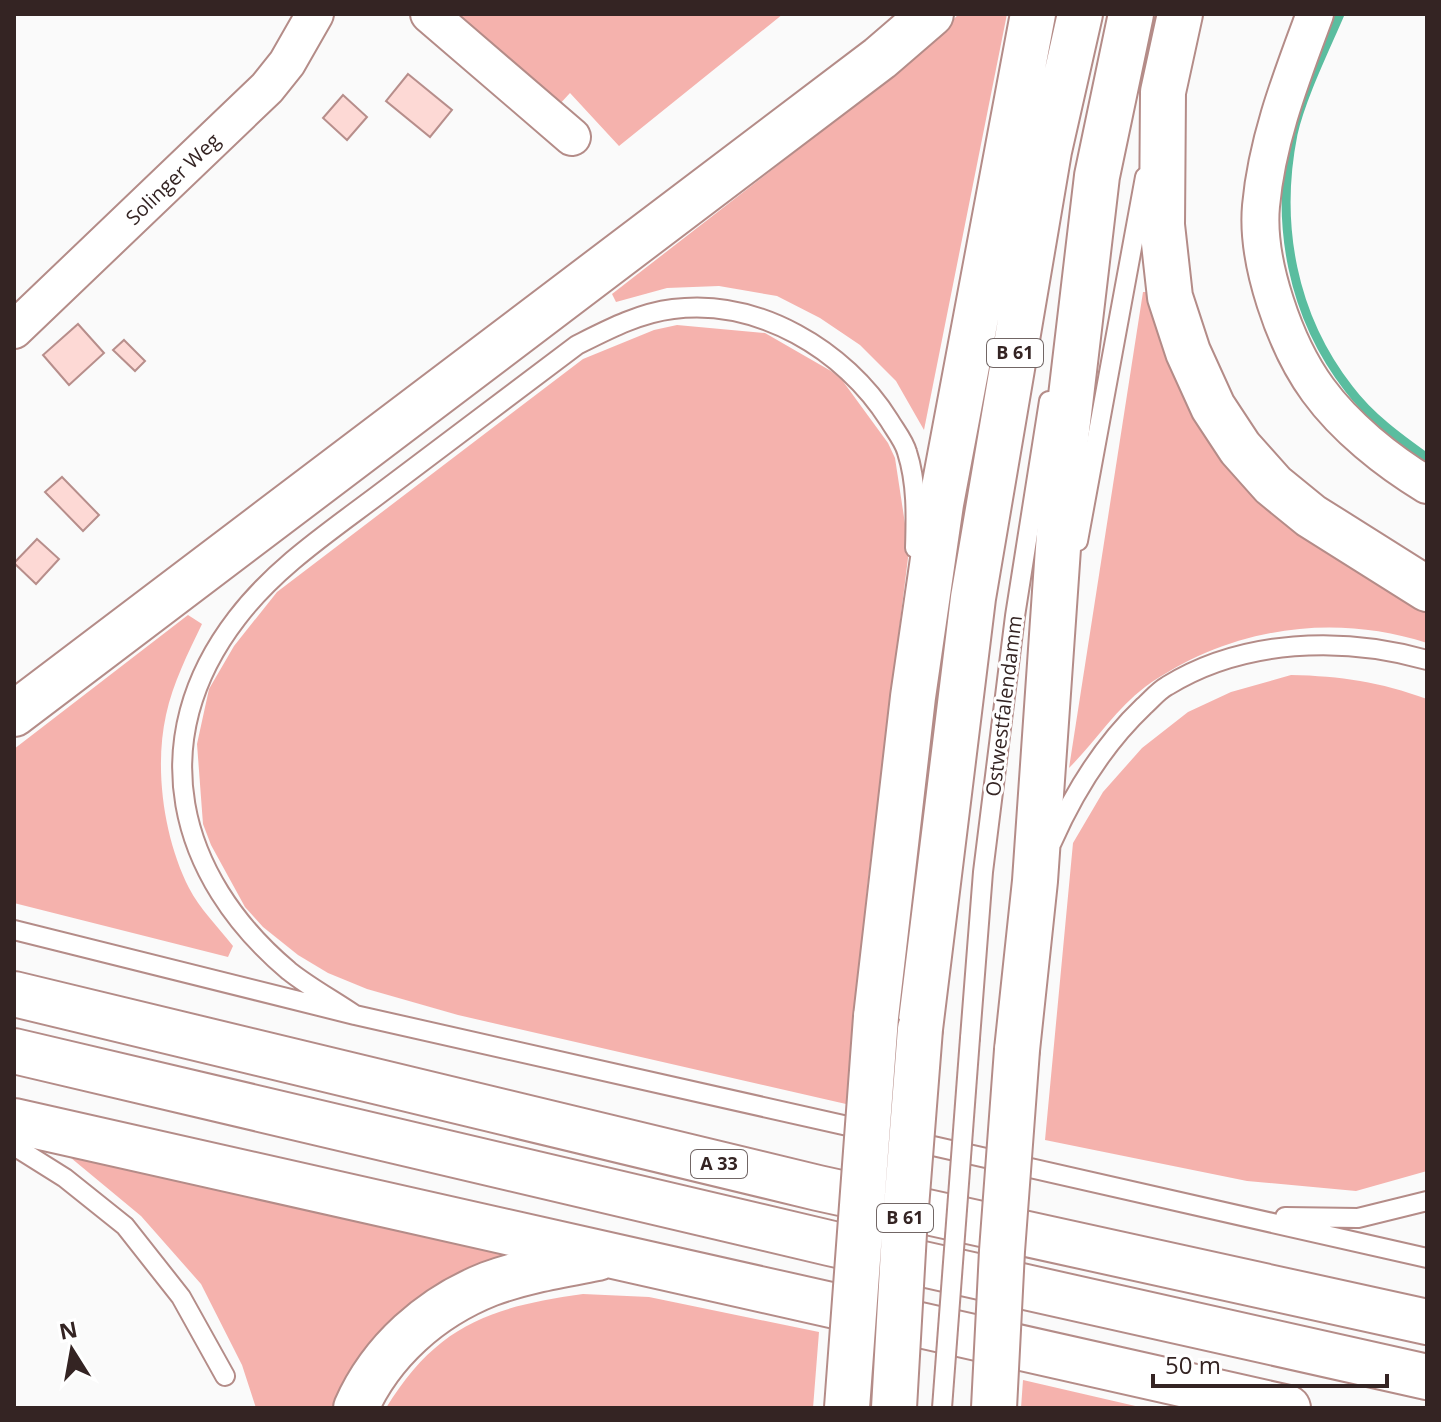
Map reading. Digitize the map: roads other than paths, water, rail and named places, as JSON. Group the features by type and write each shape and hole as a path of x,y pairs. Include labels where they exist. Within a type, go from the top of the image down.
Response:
{"highway":[{"path":"14,714 880,58 931,14"},
{"path":"847,1408 876,1017 913,697 941,504 1033,14"},
{"name":"B 61","path":"894,1408 920,1029 973,598 1049,151 1080,14"},
{"name":"Ostwestfalendamm","path":"1097,176 1131,14"},
{"path":"1180,14 1163,92 1162,225 1170,297 1188,352 1213,407 1240,448 1273,485 1311,516 1427,589"},
{"path":"994,1408 1002,1251 1017,1050 1035,881 1065,447 1097,176"},
{"name":"A 33","path":"14,994 818,1188 1427,1322"},
{"path":"14,1051 829,1243 1427,1377"},
{"path":"14,1121 1288,1408"},
{"path":"356,1408 379,1367 408,1333 456,1300 489,1284 534,1271 616,1255"}],"street":[{"name":"Solinger Weg","path":"14,330 267,88 302,40 315,14"},
{"path":"429,14 572,137"},
{"path":"1315,14 1281,105 1266,175 1261,209 1264,260 1274,298 1291,341 1317,389 1348,423 1401,469 1427,485"}],"lane":[{"path":"1035,881 1074,564 1134,226 1163,92"},
{"name":"Ostwestfalendamm","path":"942,1408 983,872 1013,631 1055,374 1097,176"},
{"path":"355,1015 290,972 243,925 212,878 187,823 180,770 185,723 201,676 237,618 287,563 577,345 623,323 672,309 719,308 770,322 812,343 844,365 877,401 907,449 916,500 911,609 913,697"},
{"path":"1035,881 1060,823 1087,772 1121,727 1165,687 1220,661 1282,648 1341,645 1393,650 1427,660"},
{"path":"14,930 355,1015 1427,1258"},
{"path":"14,1146 65,1178 125,1226 181,1297 225,1376"},
{"path":"1215,1210 1299,1218 1358,1218 1427,1201"}],"waterway":[{"path":"1340,14 1307,89 1293,134 1286,202 1293,268 1301,300 1329,361 1357,399 1376,418 1427,458"}]}
